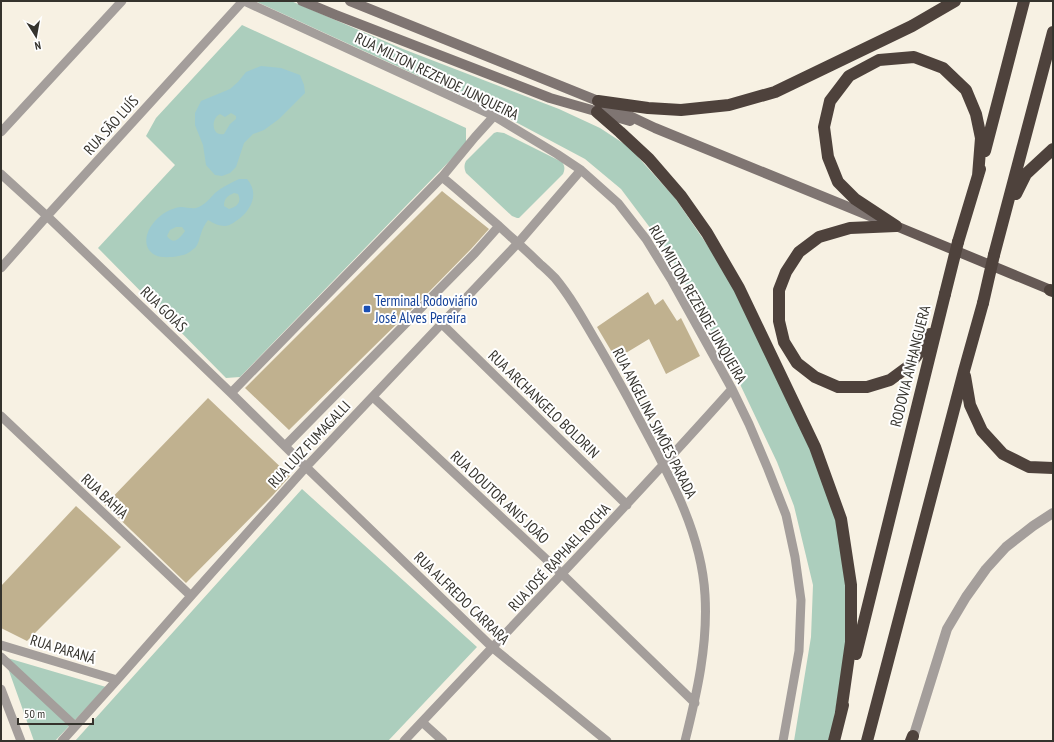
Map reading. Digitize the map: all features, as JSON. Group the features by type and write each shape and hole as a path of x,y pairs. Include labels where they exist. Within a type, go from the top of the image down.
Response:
{"highway":[{"path":"597,107 681,110 729,105 775,92 912,26 955,1"},
{"name":"RODOVIA ANHANGUERA","path":"834,741 958,242 978,176 1024,1"},
{"path":"867,741 1053,32"},
{"path":"896,226 855,199 838,182 828,157 824,127 830,101 849,76 879,60 914,57 943,68 966,90 976,114 981,138 978,176"},
{"path":"597,107 620,132 649,159 681,196 707,233 739,288 815,447 841,519 851,585 851,642 842,712"},
{"path":"1003,221 1026,174 1053,149"},
{"path":"896,226 850,228 842,230 819,237 799,252 786,272 779,290 779,321 784,342 797,363 815,377 838,386 867,387 890,380 909,366 924,346 939,317"},
{"path":"964,371 970,405 982,431 1003,454 1029,467 1053,468"}],"main road":[{"path":"302,1 550,98 597,107"},
{"path":"350,1 597,107 655,128 1052,291"}],"street":[{"path":"1,132 122,1"},
{"name":"RUA MILTON REZENDE JUNQUEIRA","path":"244,1 494,116 581,170 618,203 646,239 672,281 732,389 768,469 786,515 795,557 801,600 799,651 783,741"},
{"name":"RUA SÃO LUÍS","path":"1,268 244,1"},
{"path":"231,393 442,177 494,116"},
{"name":"RUA LUIZ FUMAGALLI","path":"62,741 306,467 518,243 581,170"},
{"name":"RUA GOIÁS","path":"1,174 47,216 306,467"},
{"name":"RUA ANGELINA SIMÕES PARADA","path":"442,177 470,200 555,277 577,308 618,378 684,509 698,551 705,595 704,643 695,702 685,741"},
{"path":"285,446 475,253 499,226"},
{"name":"RUA ARCHANGELO BOLDRIN","path":"442,324 627,505"},
{"name":"RUA JOSÉ RAPHAEL ROCHA","path":"404,741 627,505 732,389"},
{"name":"RUA DOUTOR ANIS JOÃO","path":"372,396 562,574 695,702"},
{"name":"RUA BAHIA","path":"1,416 191,596"},
{"name":"RUA ALFREDO CARRARA","path":"306,467 493,648 607,741"},
{"path":"912,739 947,629 966,597 986,570 1006,547 1033,526 1053,514"},
{"name":"RUA PARANÁ","path":"1,646 117,680"},
{"path":"1,657 75,726"},
{"path":"1,689 21,741"},
{"path":"422,722 443,741"}],"green space":[{"path":"255,1 291,1 403,49 559,109 600,128 629,147 675,198 723,268 811,448 837,522 848,585 847,645 830,741 794,741 811,637 813,585 794,506 777,462 738,380 666,249 621,189 585,159 497,112"},
{"path":"242,25 466,128 466,144 240,377 226,378 98,248 175,165 146,136 156,118"},
{"path":"494,133 504,133 562,162 564,166 563,174 519,218 512,216 466,173 465,170 466,161"},
{"path":"302,489 477,647 388,741 75,741"},
{"path":"4,657 106,687 55,741 34,741"}],"water":[{"path":"261,66 281,68 300,75 305,93 279,119 264,130 253,134 244,143 236,167 230,173 222,176 215,175 206,165 203,145 195,125 195,113 201,101 230,89 246,72","holes":["231,113 236,116 236,119 230,124 224,134 217,133 214,127 217,116 220,114 225,117"]},
{"path":"239,179 247,179 253,190 250,207 241,217 226,226 218,225 208,220 195,248 181,256 162,257 151,252 146,243 147,234 149,229 160,216 170,210 181,207 194,208 202,206 215,193","holes":["234,193 238,194 239,202 234,207 229,209 224,206 225,200","176,227 182,227 185,231 177,240 174,241 167,236 170,230"]}],"building":[{"name":"Terminal Rodoviário José Alves Pereira","path":"442,191 489,229 420,301 289,430 245,388"},
{"path":"648,292 655,305 663,299 677,321 681,318 700,356 666,374 649,339 616,359 597,327"},
{"path":"208,398 290,476 186,583 105,505"},
{"path":"76,506 121,547 27,641 1,628 1,586"}],"place":[{"name":"Terminal Rodoviário José Alves Pereira","path":"367,309"}]}
